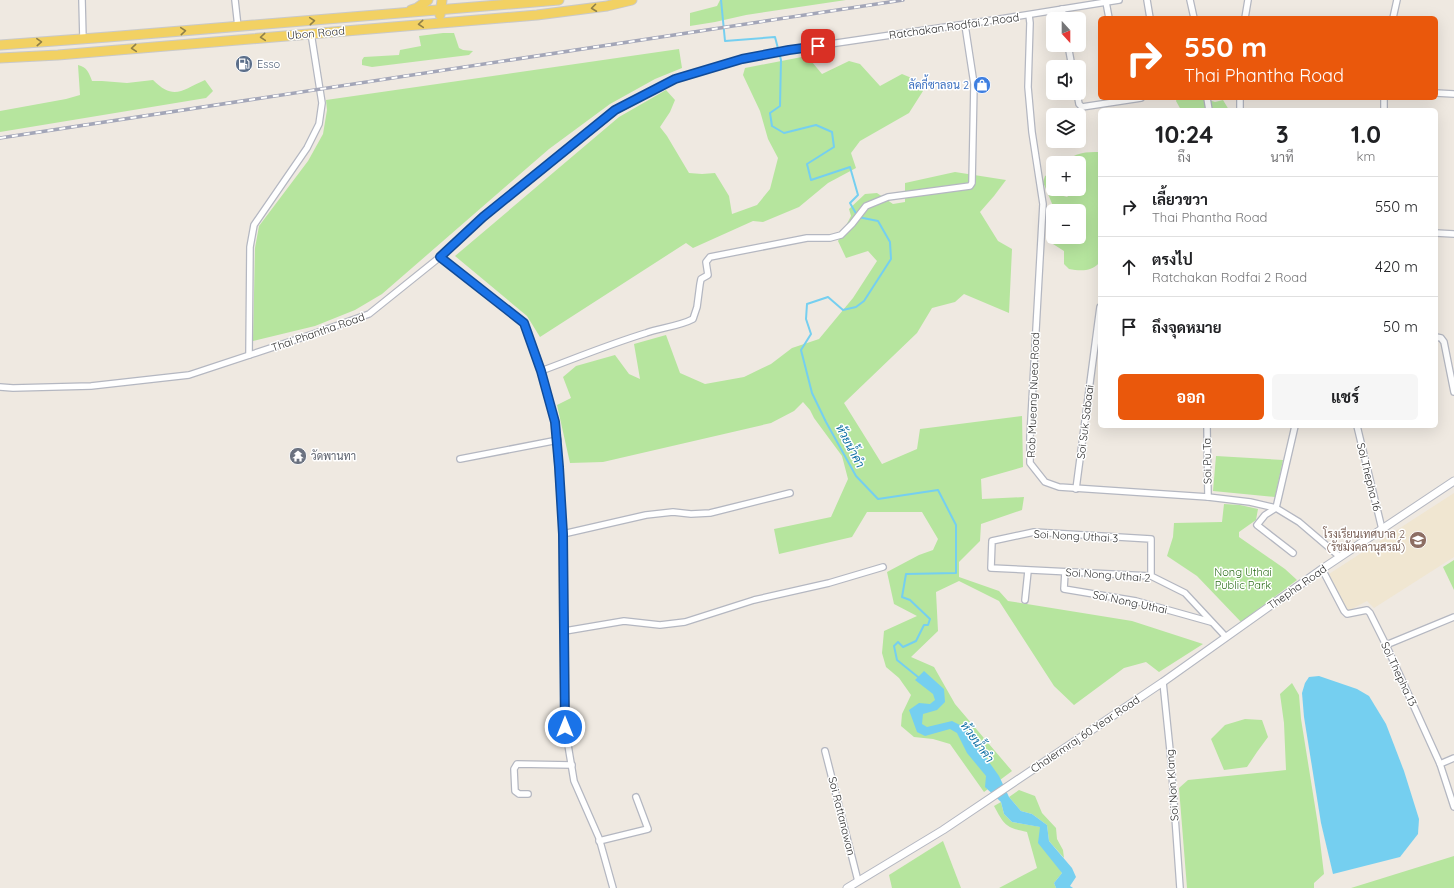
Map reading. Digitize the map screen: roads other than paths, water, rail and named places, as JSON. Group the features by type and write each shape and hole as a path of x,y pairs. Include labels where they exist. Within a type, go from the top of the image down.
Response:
{"main road":[{"path":"394,14 417,8 428,0"},
{"path":"440,23 442,0"},
{"path":"481,0 495,6"},
{"name":"Ubon Road","path":"0,44 219,29 441,10 461,4 495,6 559,0"},
{"name":"Ubon Road","path":"0,58 58,55 537,15 607,6 632,0"},
{"path":"460,21 461,4"},
{"path":"219,29 220,41"},
{"path":"58,41 58,55"}],"street":[{"path":"82,0 83,39"},
{"path":"235,0 238,27"},
{"name":"Ratchakan Rodfai 2 Road","path":"772,53 1029,15 1119,0"},
{"path":"1147,0 1150,16"},
{"path":"1190,0 1194,16"},
{"path":"1246,16 1248,0"},
{"path":"1393,16 1397,0"},
{"path":"1106,2 1109,16"},
{"name":"Rob Mueang Nuea Road","path":"1029,15 1028,87 1032,132 1043,204 1030,437 1030,463 1044,482 1059,487 1208,497 1250,502 1276,508 1300,522 1340,557"},
{"path":"541,371 645,333 686,323 693,319 697,308 701,279 708,275 706,262 710,257 807,238 830,238 841,235 852,224 862,209 888,197 970,186 972,183 974,84 965,24"},
{"path":"248,355 250,247 254,225 307,148 319,124 322,103 311,33"},
{"name":"Thai Phantha Road","path":"0,387 91,386 189,375 316,334 369,314 440,257 483,217 615,110 675,79 742,59 772,53"},
{"path":"1438,93 1454,94"},
{"path":"1078,100 1079,104 1082,107 1117,100"},
{"path":"1438,233 1454,234"},
{"path":"440,257 524,323 541,371 555,422 558,440 563,534 565,727 574,782 600,841 613,888"},
{"name":"Soi Suk Sabaai","path":"1076,489 1098,322"},
{"path":"1438,337 1441,338 1444,342 1454,392"},
{"name":"Soi Pu Ta","path":"1207,428 1208,497"},
{"path":"1293,553 1257,525 1265,515 1276,508 1295,428"},
{"name":"Soi Thepha 16","path":"1357,428 1382,529"},
{"path":"460,459 558,440"},
{"name":"Thepha Road","path":"1163,682 1322,569 1454,481"},
{"path":"563,534 646,515 673,512 691,514 710,513 790,493"},
{"name":"Soi Nong Uthai 3","path":"991,568 992,540 1034,532 1151,540 1151,576"},
{"path":"565,631 624,621 660,624 685,622 754,600 829,584 883,567"},
{"name":"Soi Nong Uthai 2","path":"991,568 1151,576 1185,593 1226,637"},
{"name":"Soi Thepha 13","path":"1322,569 1347,614 1367,610 1370,613 1386,644 1440,764 1454,807"},
{"path":"1025,600 1028,571"},
{"name":"Soi Nong Uthai","path":"1065,572 1064,589 1136,601 1212,622"},
{"path":"1386,644 1454,617"},
{"name":"Chalermraj 60 Year Road","path":"858,881 943,830 1163,682"},
{"name":"Soi Non Klang","path":"1163,682 1180,888"},
{"name":"Soi Rattanawan","path":"825,751 858,881"},
{"path":"1440,764 1454,758"},
{"path":"528,794 519,794 515,791 514,769 517,764 572,765"},
{"path":"600,841 648,829 636,798"},
{"path":"847,888 858,881"}],"water":[{"path":"924,671 944,689 945,702 937,710 923,714 922,724 927,727 952,721 964,727 999,776 1009,797 1021,811 1032,814 1047,825 1049,841 1072,868 1076,877 1070,886 1073,888 1056,888 1054,883 1062,873 1038,843 1040,827 1012,822 1004,814 1001,802 985,787 986,776 967,753 957,733 950,729 925,736 917,732 909,710 919,703 930,704 935,700 933,694 915,680"},
{"path":"1319,676 1357,689 1369,696 1386,724 1404,771 1419,819 1418,834 1400,857 1333,874 1321,823 1304,717 1302,693 1305,683 1309,677"}],"waterway":[{"name":"ห้วยน้ำคำ","path":"721,0 725,41 775,37 781,60 780,106 770,113 772,126 784,133 816,125 832,132 834,147 807,164 811,180 850,167 858,195 850,203 858,217 878,221 890,242 891,259 864,301 856,307 843,310 828,297 807,304 806,319 811,334 801,350 812,393 826,422 856,476 878,499 938,490 956,525 956,573 906,574 902,597 910,600 930,619 928,625 924,625 916,641 903,647 898,642 894,646 897,660 918,677"}],"railway":[{"path":"0,138 903,0"}],"place":[{"name":"Esso","path":"244,64"},
{"name":"ลัคกี้ซาลอน 2","path":"982,85"},
{"name":"วัดพานทา","path":"298,456"},
{"name":"โรงเรียนเทศบาล 2 (รัชมังคลานุสรณ์)","path":"1418,540"}],"park label":[{"name":"Nong Uthai Public Park","path":"1243,578"}]}
